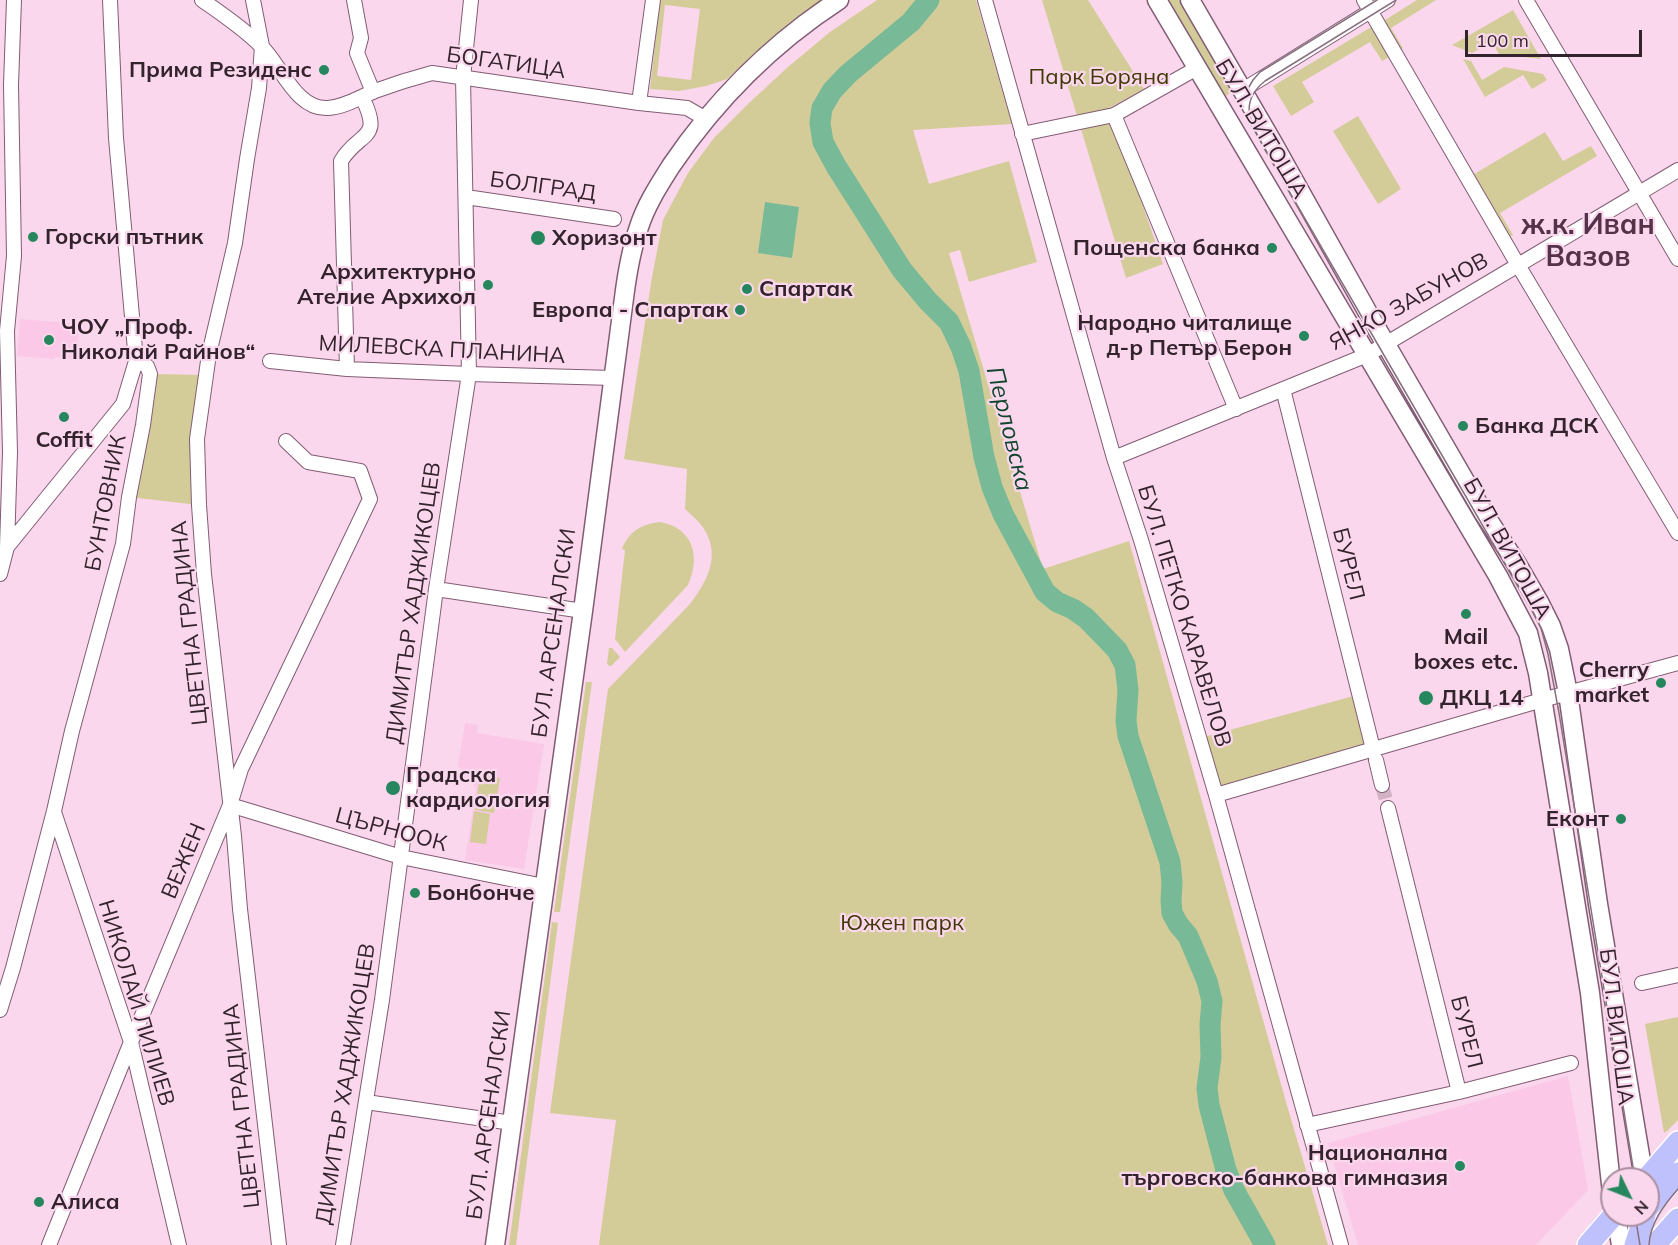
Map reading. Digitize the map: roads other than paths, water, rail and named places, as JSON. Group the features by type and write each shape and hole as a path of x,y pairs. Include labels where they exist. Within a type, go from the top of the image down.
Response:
{"main road":[{"path":"1651,1167 1678,1142"},
{"path":"1660,1193 1678,1173"},
{"path":"1655,1245 1678,1219"},
{"path":"1588,1245 1604,1227"},
{"path":"1635,1245 1641,1227"}],"street":[{"path":"0,574 7,547 10,452 8,331 14,256 11,86 14,0"},
{"name":"БУНТОВНИК","path":"0,1010 13,968 54,811 72,731 123,544 150,374 147,366 136,361 116,138 110,0"},
{"name":"БОГАТИЦА","path":"202,0 262,46 302,99 312,105 326,108 340,106 401,81 432,73 687,108 706,119"},
{"name":"ЦВЕТНА ГРАДИНА","path":"254,0 262,46 259,88 235,243 209,354 197,439 204,574 279,1245"},
{"path":"348,369 341,161 346,152 369,132 372,122 368,94 357,53 361,38 354,0"},
{"name":"ДИМИТЪР ХАДЖИКОЦЕВ","path":"343,1245 382,1000 436,589 470,374 463,78 471,0"},
{"path":"639,103 653,0"},
{"name":"БУЛ. АРСЕНАЛСКИ","path":"495,1245 629,261 639,226 656,189 706,119 776,48 839,0"},
{"name":"БУЛ. ПЕТКО КАРАВЕЛОВ","path":"985,0 1114,458 1141,540 1216,795 1341,1245"},
{"name":"БУЛ. ВИТОША","path":"1157,0 1498,576 1528,633 1542,700 1590,993 1609,1167"},
{"name":"БУЛ. ВИТОША","path":"1190,0 1386,344 1483,512 1517,564 1551,626 1559,649 1568,693 1598,904 1643,1167"},
{"path":"1243,90 1367,5 1388,0"},
{"path":"1526,0 1678,259"},
{"path":"1367,5 1518,265 1678,533"},
{"path":"1022,134 1114,115 1197,68"},
{"path":"1114,115 1236,408"},
{"name":"ЯНКО ЗАБУНОВ","path":"1114,458 1367,355 1678,170"},
{"name":"БОЛГРАД","path":"466,197 614,219"},
{"path":"7,547 123,404 136,361"},
{"name":"МИЛЕВСКА ПЛАНИНА","path":"270,361 348,369 613,378"},
{"name":"БУРЕЛ","path":"1283,389 1382,785"},
{"name":"ВЕЖЕН","path":"49,1245 230,805 241,769 370,499 360,471 308,462 286,441"},
{"path":"436,589 583,611"},
{"path":"1216,795 1374,754 1542,700 1678,663"},
{"name":"ЦЪРНООК","path":"230,805 401,857 544,886"},
{"name":"БУРЕЛ","path":"1388,808 1459,1092"},
{"name":"НИКОЛАЙ ЛИЛИЕВ","path":"54,811 131,1042 178,1245"},
{"path":"1642,983 1678,975"},
{"path":"1307,1125 1459,1092 1571,1063"},
{"path":"366,1102 512,1123"},
{"path":"1617,1227 1621,1245"},
{"path":"1652,1227 1655,1245"}],"waterway":[{"name":"Перловска","path":"929,0 911,22 848,74 832,91 822,108 820,123 823,142 902,270 949,322 969,371 984,457 992,487 1003,514 1045,592 1057,602 1086,618 1117,650 1125,665 1128,690 1126,721 1128,736 1170,862 1172,913 1188,936 1207,981 1212,1001 1211,1057 1207,1088 1209,1105 1226,1170 1234,1190 1265,1245"}],"tunnel":[{"path":"1382,785 1388,808"}],"tram line":[{"path":"1246,92 1260,72 1377,0"},
{"path":"1396,0 1265,81 1257,89 1249,105 1251,121 1264,148 1541,628 1559,713 1633,1167"},
{"path":"1649,1245 1655,1222 1678,1189"},
{"path":"1637,1227 1640,1245"}],"place":[{"name":"Прима Резиденс","path":"324,70"},
{"name":"Горски пътник","path":"33,237"},
{"name":"Хоризонт","path":"538,238"},
{"name":"Пощенска банка","path":"1272,248"},
{"name":"Архитектурно Ателие Архихол","path":"488,285"},
{"name":"Спартак","path":"747,289"},
{"name":"Европа - Спартак","path":"740,310"},
{"name":"Народно читалище д-р Петър Берон","path":"1304,336"},
{"name":"ЧОУ „Проф. Николай Райнов“","path":"49,340"},
{"name":"Coffit","path":"64,417"},
{"name":"Банка ДСК","path":"1463,426"},
{"name":"Mail boxes etc.","path":"1466,614"},
{"name":"Cherry market","path":"1661,683"},
{"name":"ДКЦ 14","path":"1426,698"},
{"name":"Градска кардиология","path":"393,788"},
{"name":"Еконт","path":"1621,819"},
{"name":"Бонбонче","path":"415,893"},
{"name":"Национална търговско-банкова гимназия","path":"1460,1166"},
{"name":"Алиса","path":"39,1202"}],"district":[{"name":"ж.к. Иван Вазов","path":"1588,242"}],"park label":[{"name":"Парк Боряна","path":"1099,77"},
{"name":"Южен парк","path":"902,923"}]}
